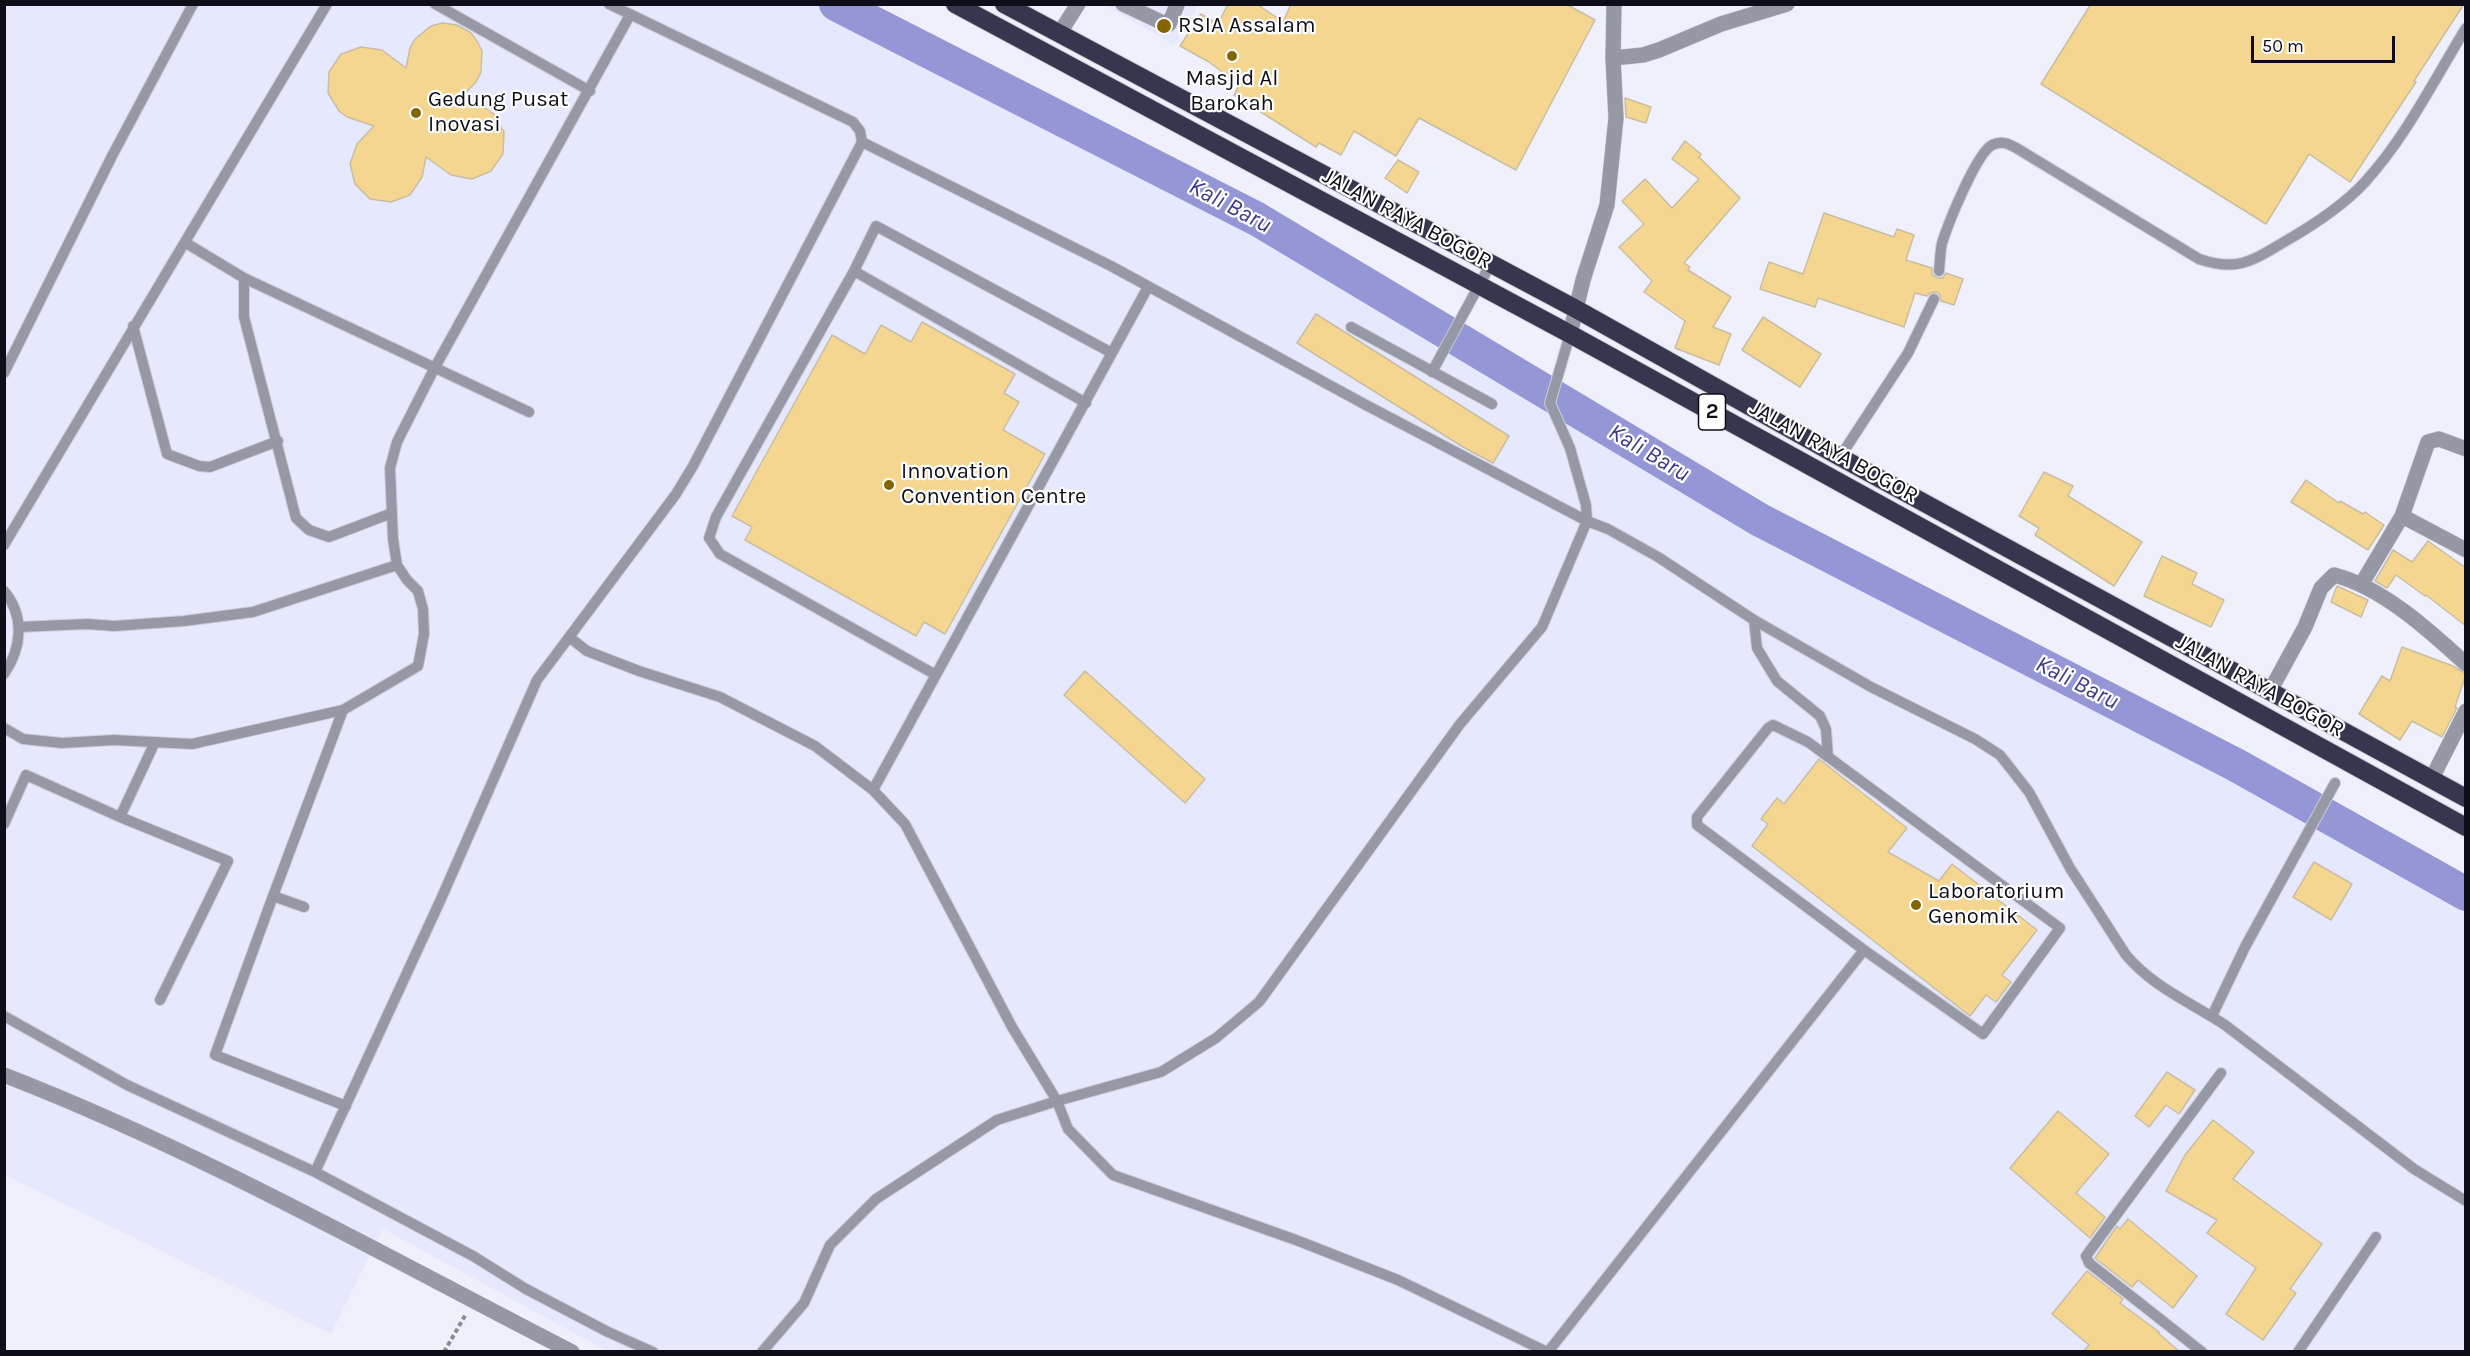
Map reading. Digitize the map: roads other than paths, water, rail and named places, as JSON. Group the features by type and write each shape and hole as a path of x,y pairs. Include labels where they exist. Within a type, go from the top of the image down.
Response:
{"highway":[{"name":"JALAN RAYA BOGOR","path":"955,4 1570,334 2466,827"},
{"name":"JALAN RAYA BOGOR","path":"1004,4 1576,309 1840,458 2466,798"}],"street":[{"path":"1059,34 1078,4"},
{"path":"1123,4 1168,24 1177,5"},
{"path":"1570,334 1607,206 1616,118 1613,58 1614,4"},
{"path":"1613,58 1642,55 1659,50 1721,24 1787,4"},
{"path":"2361,585 2402,516 2428,442 2439,438 2466,450"},
{"path":"2402,516 2466,550"},
{"path":"2269,693 2305,627 2321,588 2334,575 2361,585 2426,628 2466,664"},
{"path":"2431,780 2466,711"},
{"path":"4,1075 179,1151 572,1352"}],"lane":[{"path":"4,373 112,156 193,4"},
{"path":"4,545 327,4"},
{"path":"435,4 590,91"},
{"path":"315,1172 441,899 537,680 676,494 693,466 862,142 860,131 853,122 609,4"},
{"path":"4,728 23,739 62,743 114,740 192,744 343,710 418,666 424,634 423,609 418,591 397,565 393,539 390,468 397,442 434,369 590,91 630,15"},
{"path":"1940,271 1941,246 1972,173 1985,151 1990,146 1999,143 2007,143 2018,149 2199,258 2229,266 2252,261 2327,214 2364,183 2393,147 2466,28"},
{"path":"862,142 1148,287 1364,404 1587,521 1608,529 1658,556 1754,620 1871,687 2000,754 2029,792 2070,868 2126,955 2161,987 2212,1016 2414,1169 2466,1201"},
{"path":"936,675 720,554 709,538 716,517 854,271 876,226 1112,353"},
{"path":"186,243 244,278 529,412"},
{"path":"1432,372 1490,265"},
{"path":"854,271 1086,403"},
{"path":"244,278 244,317 278,441 296,518 309,530 330,537 392,513"},
{"path":"873,790 1148,287"},
{"path":"1840,458 1908,353 1934,299"},
{"path":"133,326 166,454 199,466 210,467 278,441"},
{"path":"1351,327 1491,404"},
{"path":"762,1352 804,1303 830,1245 876,1199 997,1120 1161,1072 1216,1038 1259,1002 1460,724 1542,627 1587,521 1586,505 1570,448 1550,403 1570,334"},
{"path":"19,627 125,625 184,621 253,612 397,565"},
{"path":"4,591 14,606 19,627 17,650 4,674"},
{"path":"1754,620 1757,648 1777,681 1820,716 1826,729 1828,757"},
{"path":"568,637 587,651 639,671 720,697 814,746 873,790 905,824 1012,1027 1057,1101 1068,1130 1113,1175 1296,1240 1398,1280 1548,1352 1864,950"},
{"path":"343,710 215,1054 346,1106"},
{"path":"1773,725 1808,742 2060,928 1983,1034 1864,950 1697,825 1697,817 1768,728 1773,725"},
{"path":"120,817 155,742"},
{"path":"4,824 26,775 120,817 228,861 160,1000"},
{"path":"2212,1016 2246,947 2333,785"},
{"path":"273,896 303,907"},
{"path":"4,1016 127,1085 315,1172 473,1256 526,1289 608,1332 653,1352"},
{"path":"2202,1352 2089,1263 2086,1256 2221,1073"},
{"path":"2298,1352 2376,1237"}],"waterway":[{"name":"Kali Baru","path":"836,4 1257,219 1760,520 2236,765 2466,894"}],"place":[{"name":"RSIA Assalam","path":"1164,26"},
{"name":"Masjid Al Barokah","path":"1232,56"},
{"name":"Gedung Pusat Inovasi","path":"416,113"},
{"name":"Innovation Convention Centre","path":"889,485"},
{"name":"Laboratorium Genomik","path":"1916,905"}]}
